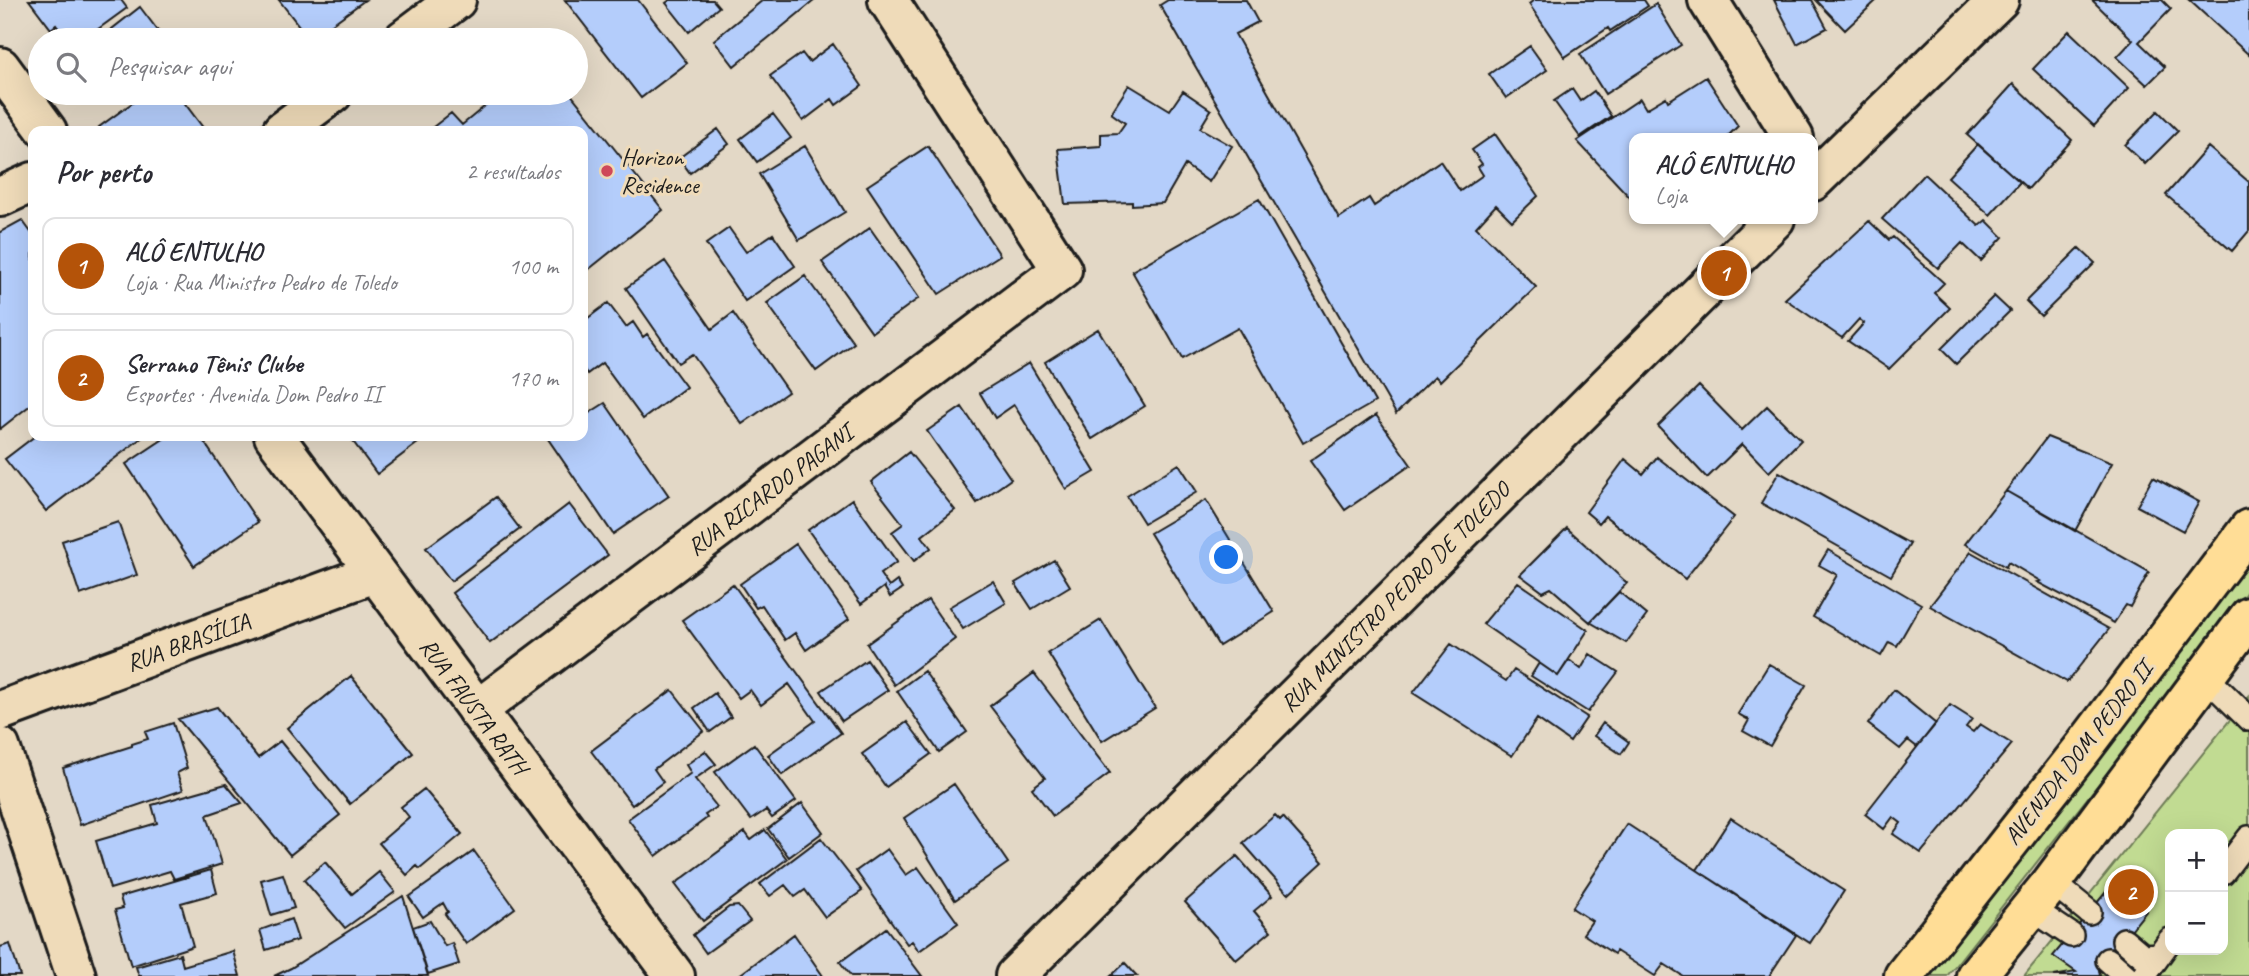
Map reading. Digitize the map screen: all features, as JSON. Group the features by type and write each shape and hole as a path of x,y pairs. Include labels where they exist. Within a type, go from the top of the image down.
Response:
{"main road":[{"name":"AVENIDA DOM PEDRO II","path":"1905,976 2249,529"},
{"path":"1976,976 2041,895 2249,617"}],"street":[{"path":"419,28 456,0"},
{"name":"RUA RICARDO PAGANI","path":"477,710 1062,270 888,0"},
{"path":"1708,0 1791,133"},
{"path":"1818,173 1999,0"},
{"path":"0,67 43,126"},
{"path":"289,126 317,105"},
{"path":"0,197 28,184"},
{"name":"RUA MINISTRO PEDRO DE TOLEDO","path":"1015,976 1770,224"},
{"name":"RUA FAUSTA RATH","path":"278,441 675,976"},
{"name":"RUA BRASÍLIA","path":"0,710 375,573"},
{"path":"0,747 76,976"}],"lane":[{"path":"2206,677 2249,719"},
{"path":"2228,865 2249,838"},
{"path":"2041,895 2090,912"},
{"path":"2041,895 2071,935"},
{"path":"2123,940 2143,957 2164,948"},
{"path":"2144,976 2164,948"},
{"path":"2108,960 2126,976"}],"green space":[{"path":"2249,556 2249,588 2220,630 1947,976 1926,976 2198,628"},
{"path":"2249,696 2249,976 2024,976"}],"building":[{"path":"29,0 121,0 127,8 100,28 58,28 56,25 50,28"},
{"path":"279,0 365,0 326,28 301,28"},
{"path":"565,0 638,0 687,63 641,98"},
{"path":"670,0 713,0 719,7 689,32 666,3"},
{"path":"763,0 815,0 734,66 714,40"},
{"path":"1168,0 1246,0 1258,22 1235,34 1339,218 1369,198 1374,206 1440,161 1460,191 1483,175 1478,167 1482,164 1472,150 1495,134 1538,196 1512,221 1496,205 1476,227 1536,287 1440,381 1435,376 1396,414 1160,5"},
{"path":"1534,0 1644,0 1648,6 1610,31 1608,28 1565,57 1529,4"},
{"path":"1774,0 1812,0 1827,28 1797,44"},
{"path":"1816,0 1877,0 1845,30"},
{"path":"2092,0 2162,0 2171,9 2139,42 2165,67 2147,85 2117,57 2133,40"},
{"path":"2189,0 2249,0 2249,55"},
{"path":"1656,4 1681,45 1605,94 1580,54"},
{"path":"140,7 156,28 113,28"},
{"path":"2069,31 2129,88 2094,126 2033,69"},
{"path":"833,44 862,86 836,105 832,99 803,121 770,76 802,53 809,62"},
{"path":"1530,46 1547,70 1506,98 1489,74"},
{"path":"1706,77 1738,126 1731,133 1629,133 1629,197 1577,141 1640,99 1646,109 1666,97 1668,101"},
{"path":"2013,84 2072,140 2028,189 1967,135"},
{"path":"1129,85 1170,110 1183,91 1211,110 1200,128 1232,146 1209,182 1185,165 1163,203 1065,204 1058,149 1101,146 1101,134 1118,133 1125,123 1111,113"},
{"path":"1572,89 1580,101 1594,91 1611,116 1580,137 1554,101"},
{"path":"129,105 186,105 202,126 100,126"},
{"name":"Horizon Residence","path":"486,105 580,105 663,210 588,270 588,126 434,126 451,113 462,125"},
{"path":"2158,111 2178,131 2145,164 2125,145"},
{"path":"773,114 791,138 757,162 740,139"},
{"path":"718,129 729,144 690,173 679,158"},
{"path":"1978,144 2020,182 1990,215 1948,177"},
{"path":"805,146 845,212 799,240 759,174"},
{"path":"928,146 1000,255 939,294 867,186"},
{"path":"2208,147 2249,182 2249,231 2232,251 2166,195"},
{"path":"1924,174 1979,226 1986,220 2003,237 1981,261 1962,243 1938,268 1882,219"},
{"path":"1259,199 1375,402 1303,443 1238,328 1182,359 1132,271"},
{"path":"22,220 28,228 28,407 0,429 0,232"},
{"path":"1869,221 1889,240 1893,237 1944,283 1934,293 1950,308 1889,369 1848,341 1864,323 1859,319 1842,338 1785,299"},
{"path":"729,228 746,252 773,234 795,266 745,301 706,244"},
{"path":"870,228 919,298 872,332 822,262"},
{"path":"2079,248 2095,263 2041,316 2026,301"},
{"path":"665,261 712,329 733,313 788,392 742,424 692,354 678,363 626,288"},
{"path":"805,276 854,343 816,371 767,303"},
{"path":"1994,296 2010,311 1956,364 1941,349"},
{"path":"608,303 626,327 633,322 643,337 647,334 686,387 643,419 602,363 588,373 588,318"},
{"path":"1098,329 1145,406 1092,439 1045,362"},
{"path":"1029,363 1095,472 1066,489 1014,405 995,418 980,393"},
{"path":"1699,386 1742,430 1767,406 1801,440 1769,472 1742,444 1707,478 1658,426"},
{"path":"605,403 669,496 613,534 549,441 588,441 588,414"},
{"path":"962,407 1011,479 977,503 927,431"},
{"path":"1376,415 1411,465 1345,510 1310,461"},
{"path":"2047,437 2112,463 2075,531 2006,491"},
{"path":"28,441 137,441 46,511 5,459"},
{"path":"160,441 203,441 258,522 194,566 126,464"},
{"path":"353,441 420,441 377,474"},
{"path":"909,452 955,510 922,536 931,548 914,561 892,532 903,524 871,482"},
{"path":"1657,457 1734,517 1685,579 1605,516 1599,523 1586,512 1625,459 1643,474"},
{"path":"1179,464 1197,492 1144,523 1127,496"},
{"path":"1779,472 1910,544 1891,576 1761,503"},
{"path":"2153,477 2199,502 2183,531 2137,506"},
{"path":"2006,491 2149,572 2130,607 2126,605 2114,623 2037,582 2040,581 2008,562 2006,567 1965,544"},
{"path":"496,497 520,529 451,581 426,548"},
{"path":"852,499 897,562 880,574 889,587 897,581 902,589 890,597 884,587 861,604 808,530"},
{"path":"1206,500 1274,612 1219,646 1150,533"},
{"path":"569,504 608,555 490,643 452,593"},
{"path":"118,522 137,575 80,595 62,541"},
{"path":"1567,528 1627,583 1590,622 1551,588 1543,592 1520,575"},
{"path":"796,544 849,619 806,650 795,633 785,640 762,605 756,608 740,584"},
{"path":"1828,550 1921,604 1897,646 1889,642 1881,656 1813,617 1837,575 1819,565"},
{"path":"1971,552 2109,629 2067,682 1930,606"},
{"path":"1054,560 1070,586 1032,609 1015,583"},
{"path":"993,581 1006,603 963,629 949,607"},
{"path":"1518,582 1588,630 1558,676 1483,624"},
{"path":"733,584 841,733 782,775 768,755 815,721 789,684 761,705 750,690 739,698 682,620"},
{"path":"1619,592 1647,615 1626,643 1590,622"},
{"path":"928,600 955,639 894,685 867,644"},
{"path":"1101,620 1155,708 1102,741 1048,653"},
{"path":"1451,644 1506,681 1514,670 1587,717 1570,742 1537,719 1512,756 1413,693"},
{"path":"1590,654 1618,672 1588,712 1531,676 1539,663 1558,676 1569,660 1581,669"},
{"path":"867,660 888,690 842,721 821,691"},
{"path":"1769,664 1806,685 1770,746 1743,731 1749,720 1738,714"},
{"path":"924,671 967,732 939,752 897,691"},
{"path":"1034,673 1110,773 1053,816 1032,788 1045,778 990,706"},
{"path":"351,676 413,753 350,804 287,728"},
{"path":"672,690 704,731 654,769 663,782 632,805 591,751"},
{"path":"1894,690 1936,724 1917,747 1908,740 1900,749 1868,724"},
{"path":"715,693 731,717 710,732 694,708"},
{"path":"1950,705 1972,719 1966,727 1973,732 1980,724 2012,744 1921,853 1893,834 1901,823 1893,817 1884,829 1865,814"},
{"path":"217,707 258,758 280,741 340,815 290,855 178,719"},
{"path":"907,722 931,754 886,787 862,754"},
{"path":"173,723 187,768 177,773 183,790 80,825 63,768 132,746 148,739 145,732"},
{"path":"1603,723 1629,742 1621,754 1594,736"},
{"path":"754,744 796,801 772,818 766,810 751,820 715,772"},
{"path":"705,751 716,764 695,779 717,807 705,815 707,818 656,856 628,819 691,773 686,765"},
{"path":"226,784 242,803 207,815 222,864 174,879 170,871 110,889 96,841 157,823 152,805"},
{"path":"954,784 1008,863 955,900 904,818"},
{"path":"424,789 462,834 420,869 417,866 407,875 379,843 409,817 401,807"},
{"path":"802,803 823,832 789,857 768,829"},
{"path":"1275,815 1280,820 1283,817 1323,862 1288,894 1243,843"},
{"path":"1731,818 1844,891 1810,943 1697,870"},
{"path":"1627,824 1796,935 1769,976 1683,976 1664,964 1655,976 1583,934 1592,921 1572,908"},
{"path":"765,830 787,859 703,921 675,884 745,832 751,840"},
{"path":"821,838 862,891 825,917 805,890 795,897 785,885 770,896 760,884"},
{"path":"887,849 906,875 918,867 958,923 919,951 912,941 907,944 856,871"},
{"path":"474,851 515,908 466,944 445,914 448,912 443,903 423,917 409,897"},
{"path":"1237,856 1272,896 1254,911 1271,931 1236,960 1185,902"},
{"path":"325,862 352,894 379,872 395,892 345,928 304,880"},
{"path":"211,870 217,893 181,903 193,946 131,966 115,910 123,908 120,897"},
{"path":"283,874 294,908 271,915 261,880"},
{"path":"2115,881 2147,910 2099,970 2100,976 2054,976 2076,972 2053,956"},
{"path":"403,896 428,976 274,976 291,968"},
{"path":"738,906 750,921 706,953 693,935 729,907"},
{"path":"291,919 298,940 266,950 260,930"},
{"path":"430,921 445,946 452,943 459,964 428,974 413,927"},
{"path":"886,928 922,976 851,976 840,962"},
{"path":"794,934 823,976 738,976"},
{"path":"10,944 20,976 0,976 0,947"},
{"path":"233,951 240,976 139,976 136,967 180,954 183,966"},
{"path":"1125,963 1137,976 1111,976"}],"place":[{"name":"Horizon Residence","path":"607,171"},
{"name":"ALÔ ENTULHO","path":"1724,273"},
{"name":"Serrano Tênis Clube","path":"2131,892"}]}
